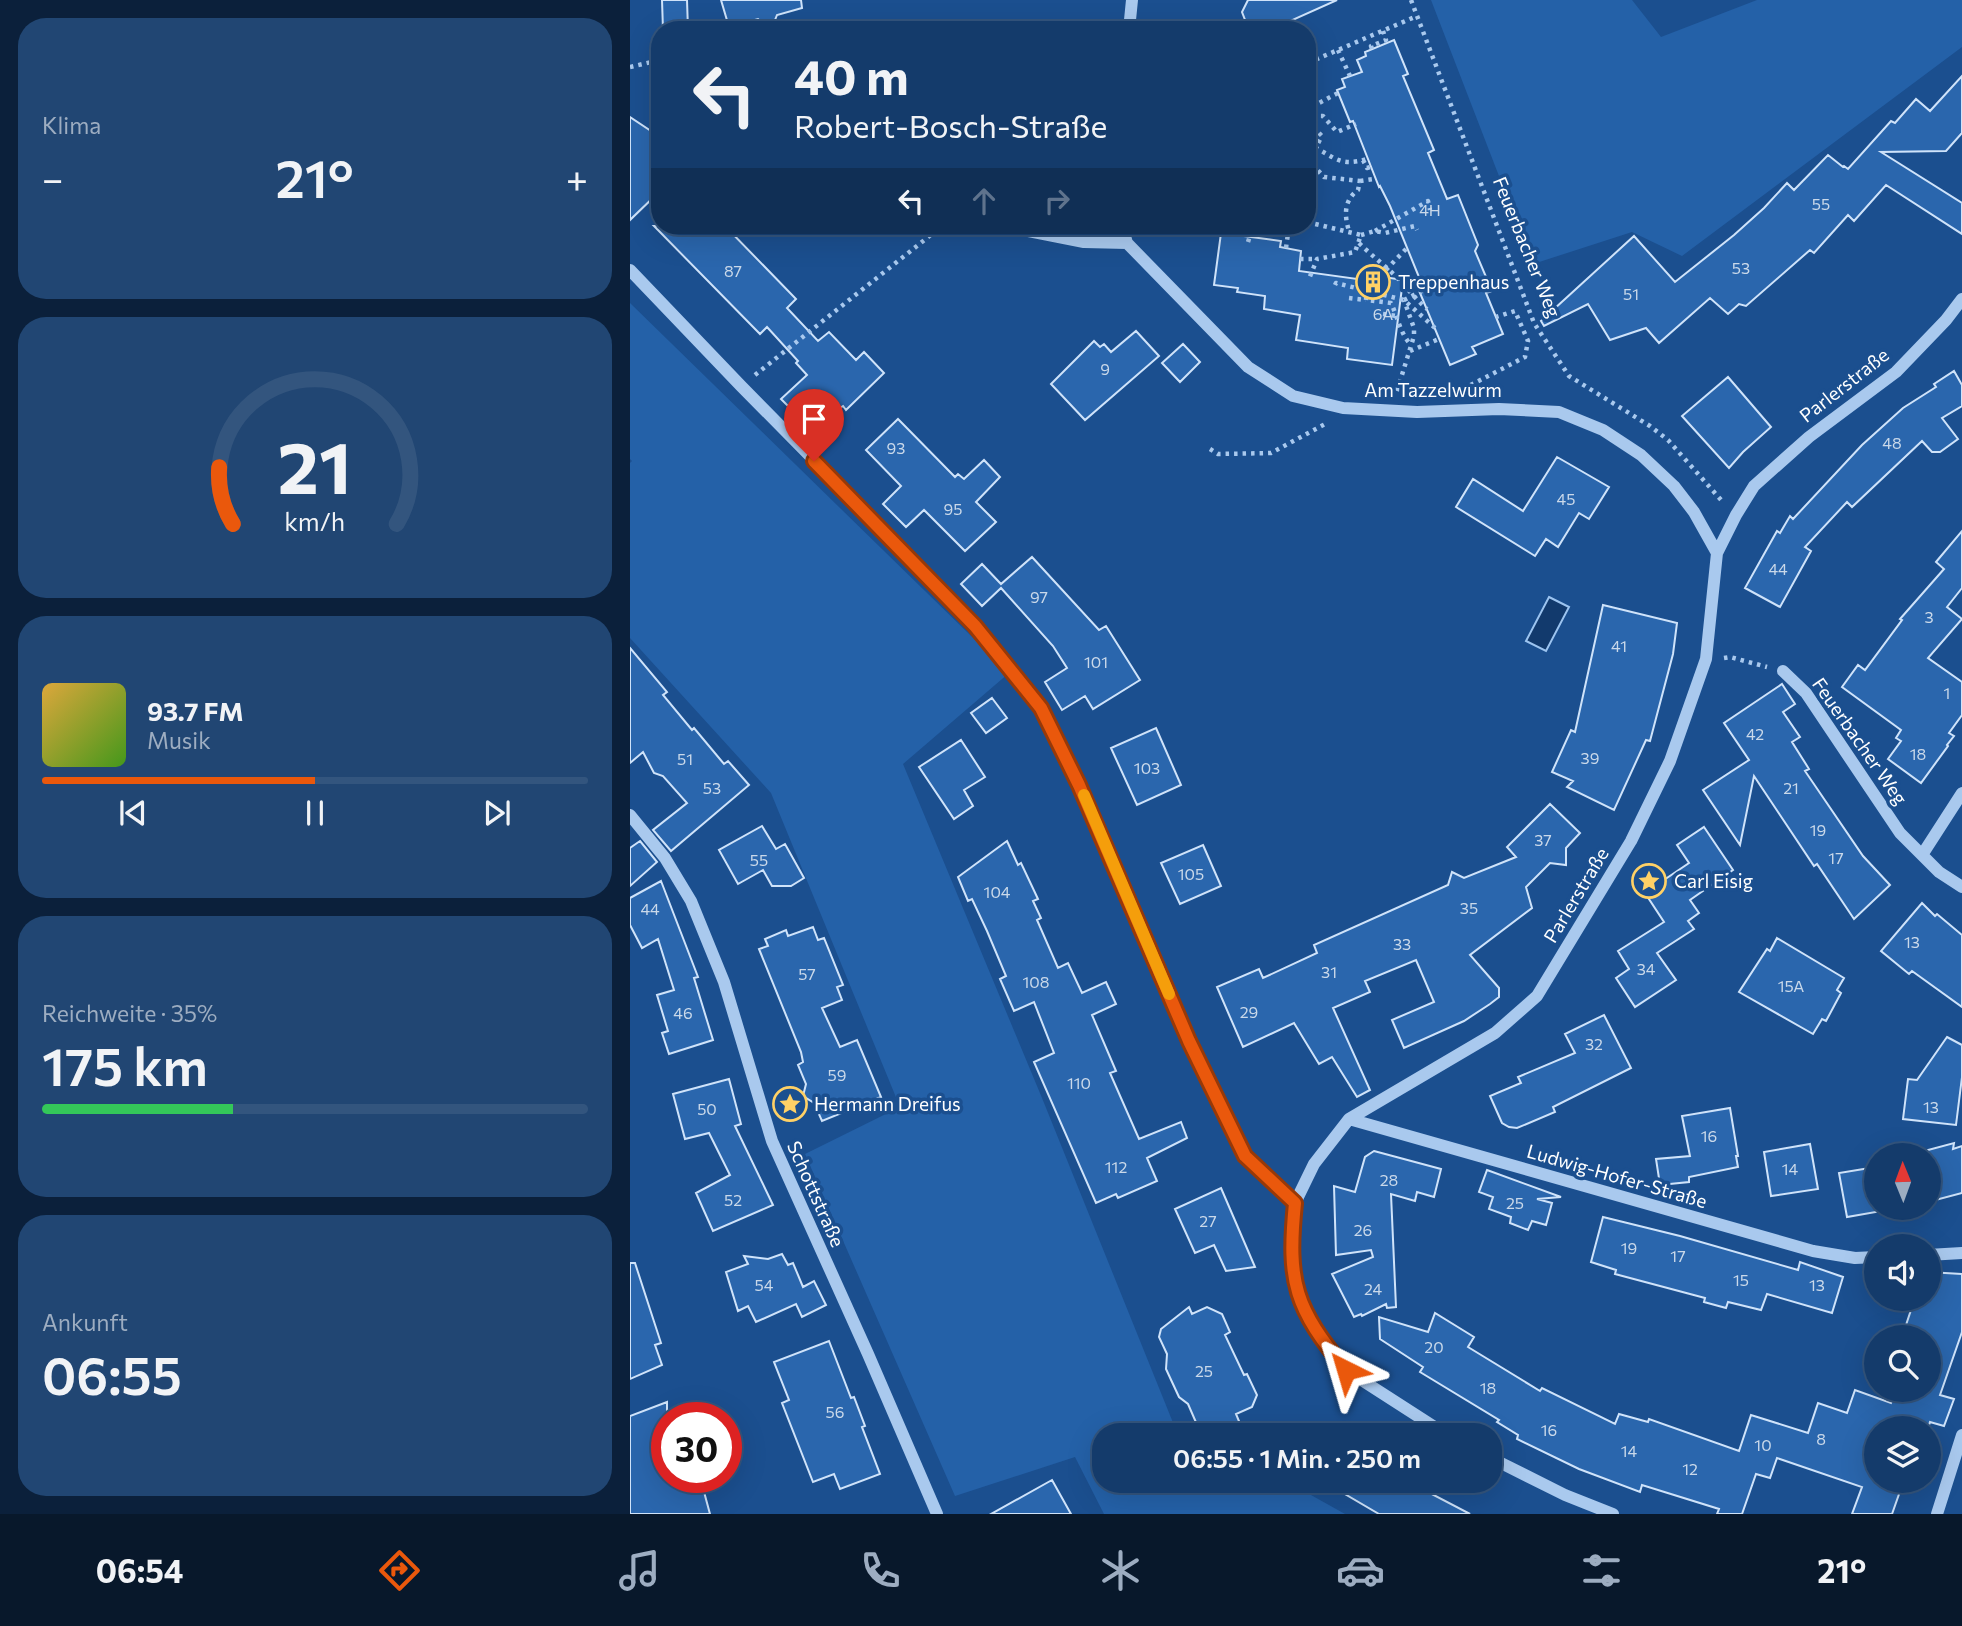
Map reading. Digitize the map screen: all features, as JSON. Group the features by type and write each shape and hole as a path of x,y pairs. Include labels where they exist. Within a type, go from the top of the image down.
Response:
{"street":[{"path":"1130,21 1132,0"},
{"path":"1049,235 1084,242 1127,243"},
{"name":"Am Tazzelwurm","path":"1125,235 1127,243 1248,367 1293,396 1343,408 1417,412 1499,409 1559,412 1603,430 1642,455 1674,486 1694,512 1717,553"},
{"path":"630,270 942,590 992,644 1041,708 1079,785 1189,1041 1245,1156 1295,1203"},
{"name":"Parlerstraße","path":"1428,1423 1346,1370 1321,1340 1305,1312 1294,1279 1291,1247 1295,1203 1314,1164 1349,1119 1495,1033 1537,996 1631,841 1670,761 1706,659 1717,553 1736,515 1754,486 1809,437 1895,372 1946,320 1962,299"},
{"name":"Feuerbacher Weg","path":"1783,671 1806,693 1900,833 1939,872 1962,887"},
{"path":"1922,855 1962,793"},
{"name":"Schottstraße","path":"630,815 665,858 691,901 724,982 772,1141 937,1514"},
{"name":"Ludwig-Hofer-Straße","path":"1349,1119 1813,1251 1864,1258"},
{"path":"1941,1254 1962,1253"},
{"path":"1937,1514 1962,1435"},
{"path":"1502,1464 1565,1495 1613,1514"}],"path":[{"name":"Feuerbacher Weg","path":"1411,0 1534,323 1569,376 1659,433 1736,515"},
{"path":"1316,60 1418,16"},
{"path":"1372,49 1371,46 1386,40 1383,31"},
{"path":"1338,51 1350,76"},
{"path":"630,67 651,62"},
{"path":"1316,100 1319,103 1338,93"},
{"path":"1316,116 1323,116 1337,132 1356,124"},
{"path":"1316,130 1322,136 1316,147 1338,161 1354,163 1370,158"},
{"path":"1363,160 1367,168 1373,166"},
{"path":"1316,167 1324,177 1360,181 1374,179"},
{"path":"1349,231 1345,208 1350,195 1358,190 1360,181"},
{"path":"1316,224 1362,235 1375,231 1428,201 1430,210"},
{"path":"1375,231 1385,233 1415,226 1416,230"},
{"path":"741,386 931,235"},
{"path":"1248,242 1250,235"},
{"path":"1286,248 1288,235"},
{"path":"1300,260 1355,252 1362,235"},
{"path":"1359,242 1373,259 1387,268 1427,309"},
{"path":"1380,276 1407,248"},
{"path":"1309,279 1317,259"},
{"path":"1335,285 1336,283 1378,291 1404,300 1435,328"},
{"path":"1364,301 1366,290"},
{"path":"1404,300 1424,290"},
{"path":"1349,298 1391,303 1402,335 1410,348"},
{"path":"1396,391 1414,328 1404,300"},
{"path":"1465,388 1525,357 1528,341 1515,311 1496,317"},
{"path":"1383,314 1397,316"},
{"path":"1410,348 1439,339"},
{"path":"1210,449 1218,454 1270,453 1322,427 1343,408"},
{"name":"Feuerbacher Weg","path":"1706,659 1730,657 1783,671"}],"shaded area":[{"path":"1431,0 1632,0 1661,37 1757,0 1962,0 1962,47 1682,256 1632,232 1533,264"},
{"path":"630,303 1009,673 903,764 1173,1423 1092,1423 1092,1490 1075,1457 955,1496 805,1154 900,1107 771,793 630,638"},
{"path":"1549,597 1569,607 1546,651 1526,641"},
{"path":"1093,1493 1307,1493 1345,1514 1104,1514"}],"building":[{"path":"662,0 687,0 688,21 663,21"},
{"path":"721,0 801,0 802,8 777,15 775,21 727,21"},
{"path":"1248,0 1337,0 1290,21 1246,21 1242,12"},
{"path":"1394,40 1408,74 1403,76 1434,150 1428,153 1447,199 1458,195 1478,245 1475,251 1492,291 1486,293 1503,334 1472,347 1476,354 1450,365 1415,281 1421,282 1390,206 1379,187 1353,121 1350,122 1337,90 1345,87 1342,79 1362,72 1357,60 1366,56 1365,52"},
{"path":"1962,76 1962,133 1946,151 1881,152 1962,203 1962,234 1886,185 1854,221 1848,215 1814,253 1810,250 1746,306 1739,304 1728,314 1710,298 1659,343 1646,328 1610,340 1588,304 1544,326 1541,321 1634,236 1675,282 1734,235 1787,183 1794,190 1828,155 1848,169 1891,121 1895,123 1916,99 1930,111"},
{"path":"630,117 651,131 651,200 630,220"},
{"path":"663,235 734,235 796,299 787,308 818,341 829,332 856,360 864,352 884,373 846,410 843,406 840,408 828,396 803,421 781,399 807,375 767,327 760,334"},
{"path":"1221,235 1281,241 1280,247 1301,251 1299,271 1364,280 1365,274 1403,280 1392,365 1347,359 1348,348 1296,340 1300,315 1264,309 1265,296 1237,292 1238,288 1214,285"},
{"path":"1136,331 1159,356 1085,420 1051,384 1094,341 1100,347 1104,344 1111,352"},
{"path":"1183,344 1200,362 1180,382 1162,363"},
{"path":"1954,371 1962,385 1962,406 1942,418 1958,439 1940,452 1932,452 1922,441 1852,507 1847,502 1805,547 1811,551 1780,607 1745,588 1777,531 1780,533 1790,516 1793,519 1862,445 1903,408 1936,387 1934,384"},
{"path":"1728,377 1771,427 1729,468 1682,416"},
{"path":"898,419 955,477 958,474 964,479 984,460 1000,477 976,502 996,522 965,551 924,510 906,527 883,504 901,486 866,450"},
{"path":"1557,457 1609,487 1589,519 1579,513 1558,547 1546,539 1535,556 1456,507 1473,479 1523,511"},
{"path":"1962,531 1962,588 1947,607 1962,619 1928,658 1962,682 1962,715 1949,733 1954,736 1948,746 1921,783 1888,759 1901,741 1896,738 1901,730 1842,687 1858,665 1865,670 1902,620 1900,619 1944,569 1936,562"},
{"path":"1032,557 1099,630 1106,626 1140,680 1093,709 1085,696 1062,710 1045,682 1067,668 1053,646 1001,588 982,606 961,584 982,564 1001,584"},
{"path":"1603,605 1677,623 1673,654 1650,741 1646,740 1614,810 1567,787 1573,781 1552,772 1571,730 1575,732"},
{"path":"630,648 667,692 663,695 692,730 694,728 724,764 728,761 749,785 671,851 653,830 687,803 663,776 654,773 643,752 630,763"},
{"path":"1782,684 1795,704 1783,712 1800,737 1792,742 1809,769 1805,771 1863,856 1890,885 1854,919 1817,864 1814,866 1754,776 1740,845 1703,790 1749,760 1724,723"},
{"path":"992,698 1007,718 986,733 971,713"},
{"path":"1156,728 1181,785 1137,805 1111,748"},
{"path":"961,740 985,777 964,790 973,806 954,819 919,767"},
{"path":"1550,804 1580,833 1566,848 1566,865 1550,863 1526,887 1532,908 1470,955 1499,988 1499,997 1464,1021 1404,1048 1392,1020 1434,1002 1416,960 1365,981 1370,992 1333,1008 1370,1090 1357,1097 1332,1057 1319,1064 1294,1023 1243,1047 1217,987 1259,969 1263,978 1317,953 1314,945 1448,885 1452,872 1464,878 1516,857 1507,847"},
{"path":"762,826 776,849 785,844 804,878 791,886 772,886 763,870 738,884 719,850"},
{"path":"1704,827 1733,870 1690,900 1699,913 1688,921 1694,929 1657,953 1676,980 1635,1007 1616,978 1629,969 1618,951 1664,922 1647,896 1657,890 1655,886 1689,863 1677,845"},
{"path":"640,841 657,862 630,886 630,848"},
{"path":"1007,841 1038,899 1033,901 1041,918 1037,920 1058,968 1068,963 1082,993 1106,982 1116,1004 1092,1015 1116,1071 1110,1073 1139,1139 1181,1122 1187,1138 1147,1158 1157,1181 1118,1198 1116,1194 1096,1203 1034,1062 1054,1053 1034,1002 1014,1011 1000,979 1006,976 972,899 968,901 958,877"},
{"path":"1203,845 1221,886 1180,904 1161,863"},
{"path":"661,881 698,977 694,978 713,1040 669,1054 662,1033 668,1031 657,995 674,990 658,939 642,948 630,925 630,898"},
{"path":"1922,903 1962,935 1962,1007 1912,971 1909,974 1881,951"},
{"path":"813,927 818,940 824,938 843,985 837,987 842,1000 822,1008 840,1047 857,1040 881,1097 822,1121 814,1103 803,1096 806,1084 798,1065 803,1062 801,1052 759,949 768,946 765,939 786,930 788,936"},
{"path":"1777,938 1844,978 1837,990 1841,993 1826,1021 1822,1019 1813,1034 1739,992"},
{"path":"1604,1015 1631,1068 1553,1107 1555,1112 1517,1128 1502,1123 1490,1096 1521,1083 1518,1077 1575,1053 1565,1034"},
{"path":"1947,1037 1962,1045 1962,1077 1956,1125 1903,1119 1908,1079 1917,1080"},
{"path":"729,1079 741,1124 735,1126 773,1205 713,1231 696,1193 730,1175 709,1133 685,1139 673,1094"},
{"path":"1730,1108 1738,1167 1689,1177 1689,1182 1660,1185 1656,1159 1690,1156 1682,1116"},
{"path":"1954,1143 1953,1149 1962,1146 1962,1193 1941,1199 1941,1146"},
{"path":"1810,1144 1818,1189 1771,1196 1764,1152"},
{"path":"1374,1151 1441,1169 1434,1197 1417,1192 1415,1201 1391,1194 1396,1307 1387,1308 1386,1304 1354,1317 1332,1274 1373,1257 1371,1250 1336,1255 1334,1186 1355,1192 1365,1157"},
{"path":"1864,1169 1864,1214 1847,1217 1839,1173"},
{"path":"1487,1170 1561,1197 1537,1199 1552,1203 1546,1225 1532,1221 1528,1230 1510,1223 1511,1217 1489,1209 1493,1197 1479,1192"},
{"path":"1221,1188 1255,1267 1226,1271 1214,1245 1195,1253 1175,1209"},
{"path":"1603,1217 1798,1270 1800,1262 1843,1277 1832,1313 1767,1294 1761,1310 1728,1302 1726,1308 1704,1302 1705,1298 1615,1274 1616,1270 1591,1262"},
{"path":"782,1254 788,1265 793,1263 803,1287 814,1281 826,1305 802,1317 796,1304 756,1322 748,1306 738,1311 726,1272 748,1264 744,1256 768,1259"},
{"path":"630,1263 635,1263 661,1343 655,1345 662,1365 630,1379"},
{"path":"1941,1273 1962,1274 1962,1332 1941,1392 1941,1325 1906,1325 1911,1311 1941,1311"},
{"path":"1189,1307 1192,1314 1207,1307 1222,1314 1230,1332 1225,1335 1257,1395 1252,1407 1236,1414 1240,1423 1196,1423 1188,1404 1179,1397 1166,1369 1167,1354 1159,1337 1161,1329"},
{"path":"1435,1313 1474,1337 1468,1347 1540,1391 1542,1388 1615,1424 1619,1414 1648,1422 1649,1419 1739,1451 1751,1415 1808,1433 1818,1403 1847,1413 1855,1390 1864,1393 1864,1402 1941,1402 1941,1395 1954,1399 1944,1426 1941,1425 1941,1416 1864,1416 1864,1493 1899,1493 1892,1514 1852,1514 1862,1487 1777,1458 1770,1478 1756,1474 1742,1514 1717,1514 1719,1509 1642,1485 1640,1492 1579,1469 1517,1439 1518,1435 1497,1422 1499,1420 1420,1372 1423,1367 1380,1339 1379,1317 1428,1332"},
{"path":"829,1341 851,1398 854,1397 880,1474 840,1489 834,1474 813,1482 782,1403 789,1400 774,1362"},
{"path":"651,1408 651,1493 704,1493 710,1514 630,1514 630,1416"},
{"path":"1052,1480 1071,1514 991,1514"},
{"path":"1343,1493 1430,1493 1470,1514 1379,1514"}],"slow traffic":[{"path":"1084,795 1169,994"}],"place":[{"name":"Treppenhaus","path":"1373,282"},
{"name":"Carl Eisig","path":"1649,881"},
{"name":"Hermann Dreifus","path":"790,1104"}],"route":[{"path":"814,461 992,644 1041,708 1079,785 1189,1041 1245,1156 1295,1203 1291,1247 1297,1291 1321,1340 1346,1370"}]}
